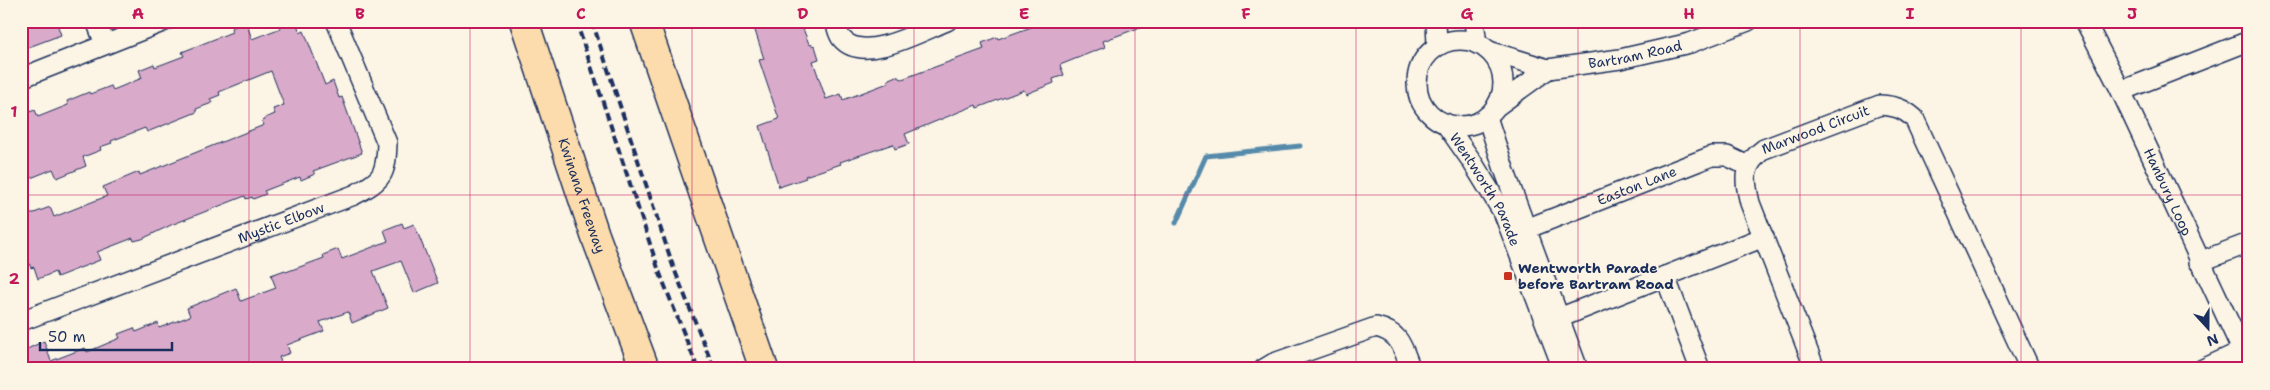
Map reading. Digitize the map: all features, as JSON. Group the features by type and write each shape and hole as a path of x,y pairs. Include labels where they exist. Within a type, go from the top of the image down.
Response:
{"highway":[{"name":"Kwinana Freeway","path":"524,21 595,235 645,369"},
{"path":"644,21 764,369"}],"street":[{"path":"96,21 105,44"},
{"path":"21,78 164,21"},
{"name":"Mystic Elbow","path":"21,321 354,195 376,183 387,165 387,143 336,21"},
{"path":"835,21 841,38 853,48 874,49 947,21"},
{"path":"1436,21 1438,46 1450,41 1464,40 1483,47"},
{"path":"1474,21 1483,47 1498,63 1503,77 1502,92 1492,111"},
{"name":"Bartram Road","path":"1483,47 1548,69 1620,59 1682,45 1748,21"},
{"name":"Hanbury Loop","path":"2085,21 2121,91 2199,262 2246,358"},
{"path":"2121,91 2249,41"},
{"name":"Wentworth Parade","path":"1438,46 1423,62 1417,82 1418,92 1428,111 1445,123 1471,160 1504,214 1563,369"},
{"name":"Bartram Road","path":"1492,111 1548,69"},
{"name":"Marwood Circuit","path":"1815,369 1750,203 1746,184 1748,166 1755,156 1764,149 1880,105 1896,106 1905,110 1914,118 1922,130 2030,369"},
{"name":"Wentworth Parade","path":"1445,123 1459,126 1474,124 1492,111 1526,229 1578,369"},
{"name":"Easton Lane","path":"1526,229 1712,156 1727,156 1748,166"},
{"path":"1559,318 1764,237"},
{"path":"2199,262 2249,243"},
{"path":"1666,276 1700,369"},
{"path":"1264,369 1274,363 1376,327 1389,330 1400,340 1411,369"},
{"path":"2203,369 2246,358"}],"building":[{"path":"21,21 56,21 61,35 21,50"},
{"path":"278,21 296,21 300,33 304,31 325,85 333,81 339,98 342,97 362,153 313,171 315,174 301,180 300,177 264,191 266,194 253,199 252,197 246,199 245,196 171,225 142,239 134,241 133,238 97,252 100,260 57,277 55,272 38,279 34,267 31,268 21,243 21,218 50,207 54,217 107,196 103,187 139,172 140,175 264,125 262,121 265,118 275,114 273,109 284,105 271,71 219,92 220,95 210,99 212,103 196,109 197,112 147,132 145,128 111,141 112,143 100,147 101,150 83,157 86,166 57,178 53,169 21,182 21,115 35,110 38,117 68,105 67,101 89,92 90,94 111,86 113,90 142,78 139,70 154,64 155,67 184,56 182,52 232,32 231,28 246,22 252,39 281,28"},
{"path":"752,21 800,21 809,44 815,46 819,59 813,61 826,99 841,94 843,100 888,83 889,79 896,76 902,79 984,49 982,43 997,37 998,39 1048,21 1151,21 1152,23 1103,41 1105,47 1060,65 1064,75 1053,79 1054,83 1026,94 1024,90 977,108 976,105 905,134 909,144 895,149 893,144 840,162 841,164 779,187 760,126 779,119 759,60 764,59"},
{"path":"402,223 404,228 414,224 438,283 414,293 401,261 373,271 388,308 352,323 348,312 320,322 324,331 287,345 290,353 279,357 284,369 251,369 250,364 238,369 21,369 21,352 44,341 51,361 85,348 87,352 120,338 118,334 134,328 136,332 158,323 159,328 190,316 187,308 236,288 241,301 276,288 271,275 285,270 286,272 324,258 323,255 338,249 342,259 388,241 384,230"}],"waterway":[{"path":"1176,223 1206,156 1300,146"}],"railway":[{"path":"576,21 659,271 698,369"},
{"path":"592,21 673,266 714,369"}],"place":[{"name":"Wentworth Parade before Bartram Road","path":"1508,276"}]}
